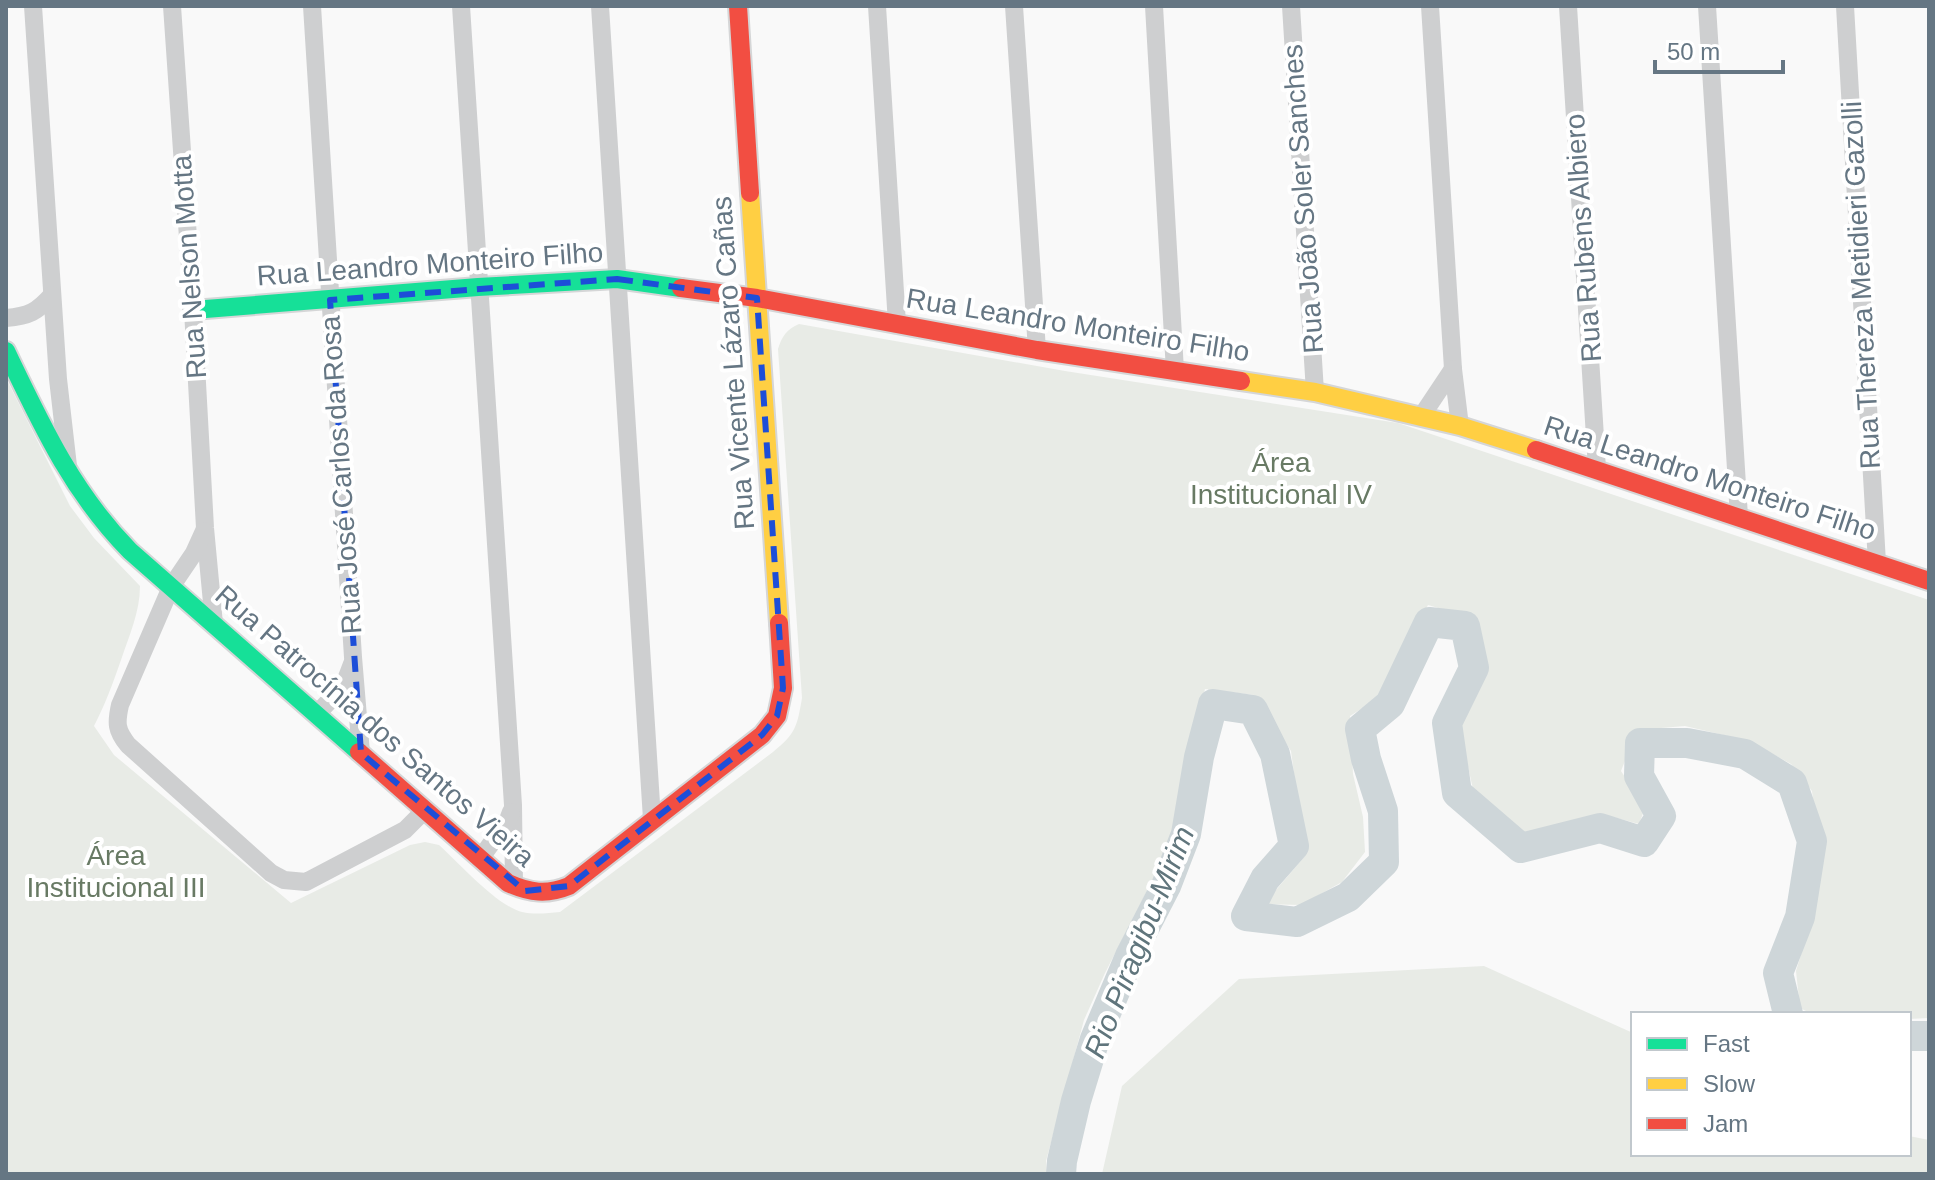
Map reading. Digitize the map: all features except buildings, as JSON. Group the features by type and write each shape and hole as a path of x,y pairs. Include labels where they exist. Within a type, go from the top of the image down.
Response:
{"street":[{"path":"33,6 58,379 70,475"},
{"name":"Rua Nelson Motta","path":"172,6 205,528 214,624"},
{"name":"Rua José Carlos da Rosa","path":"312,6 361,753"},
{"path":"461,6 513,805 514,886"},
{"path":"600,6 652,819"},
{"name":"Rua Vicente Lázaro Cañas","path":"738,6 783,688 777,716"},
{"path":"877,6 897,324"},
{"path":"1014,6 1037,350"},
{"path":"1154,6 1175,371"},
{"name":"Rua João Soler Sanches","path":"1291,6 1315,392"},
{"path":"1430,6 1453,369 1460,426"},
{"name":"Rua Rubens Albiero","path":"1568,6 1597,469"},
{"path":"1707,6 1739,517"},
{"name":"Rua Thereza Metidieri Gazolli","path":"1845,6 1877,563"},
{"name":"Rua Leandro Monteiro Filho","path":"193,310 617,279 757,298 1037,350 1315,392 1460,426 1929,581"},
{"path":"6,318 22,317 36,311 52,295"},
{"name":"Rua Patrocínia dos Santos Vieira","path":"6,351 70,475 109,529 130,551 514,886 538,894 554,893 569,886 762,735 777,716"},
{"path":"1421,417 1453,369"},
{"path":"46,432 58,379"},
{"path":"205,528 194,553 171,587 120,705 117,721 119,735 271,873 284,880 306,882 405,830 425,810"},
{"name":"Rua José Carlos da Rosa","path":"317,714 344,685 353,657"},
{"path":"480,859 508,820 513,805"}],"highlighted area":[{"path":"617,279 757,298 783,688 777,716 762,735 569,886 525,891 361,753 330,300"}],"green space":[{"path":"799,324 1065,371 1398,423 1929,600 1929,1018 1911,1019 1911,1012 1808,1012 1800,1008 1796,971 1814,912 1820,856 1812,791 1791,764 1749,741 1685,726 1637,730 1621,771 1645,808 1639,824 1602,814 1526,836 1473,789 1459,727 1485,666 1476,619 1428,605 1380,697 1350,716 1353,774 1363,817 1365,852 1342,882 1301,905 1264,904 1305,856 1291,751 1254,695 1205,689 1181,780 1175,829 1084,1020 1046,1161 1047,1174 6,1174 6,378 70,506 94,538 140,586 131,633 94,726 114,755 291,903 410,845 425,842 439,845 501,902 522,912 546,913 560,912 773,752 794,729 802,698 778,349 791,328"},
{"path":"1484,966 1631,1032 1631,1156 1911,1156 1911,1136 1929,1140 1929,1174 1102,1174 1122,1086 1239,979"}],"waterway":[{"name":"Rio Piragibu-Mirim","path":"1061,1174 1076,1101 1095,1039 1130,956 1166,886 1186,834 1199,757 1213,704 1253,710 1275,754 1294,846 1265,879 1246,916 1297,922 1348,897 1384,862 1383,811 1360,729 1390,704 1429,622 1465,626 1474,668 1447,723 1457,793 1521,848 1600,828 1644,842 1661,816 1639,776 1640,743 1687,743 1745,754 1792,783 1812,841 1800,917 1778,973 1788,1012"},
{"name":"Rio Piragibu-Mirim","path":"1911,1036 1929,1036"}],"traffic: fast":[{"path":"193,310 617,279 681,288"},
{"path":"6,351 59,456 109,528 130,551 359,752"}],"traffic: slow":[{"path":"750,193 779,623"},
{"path":"1241,381 1315,392 1460,426 1536,450"}],"traffic: jam":[{"path":"738,6 750,193"},
{"path":"681,288 757,298 1037,350 1241,381"},
{"path":"1536,450 1929,581"},
{"path":"359,752 508,883 538,892 561,889 569,886 762,735 777,716 783,688 779,623"}],"park label":[{"name":"Área Institucional IV","path":"1281,478"},
{"name":"Área Institucional III","path":"116,871"}]}
